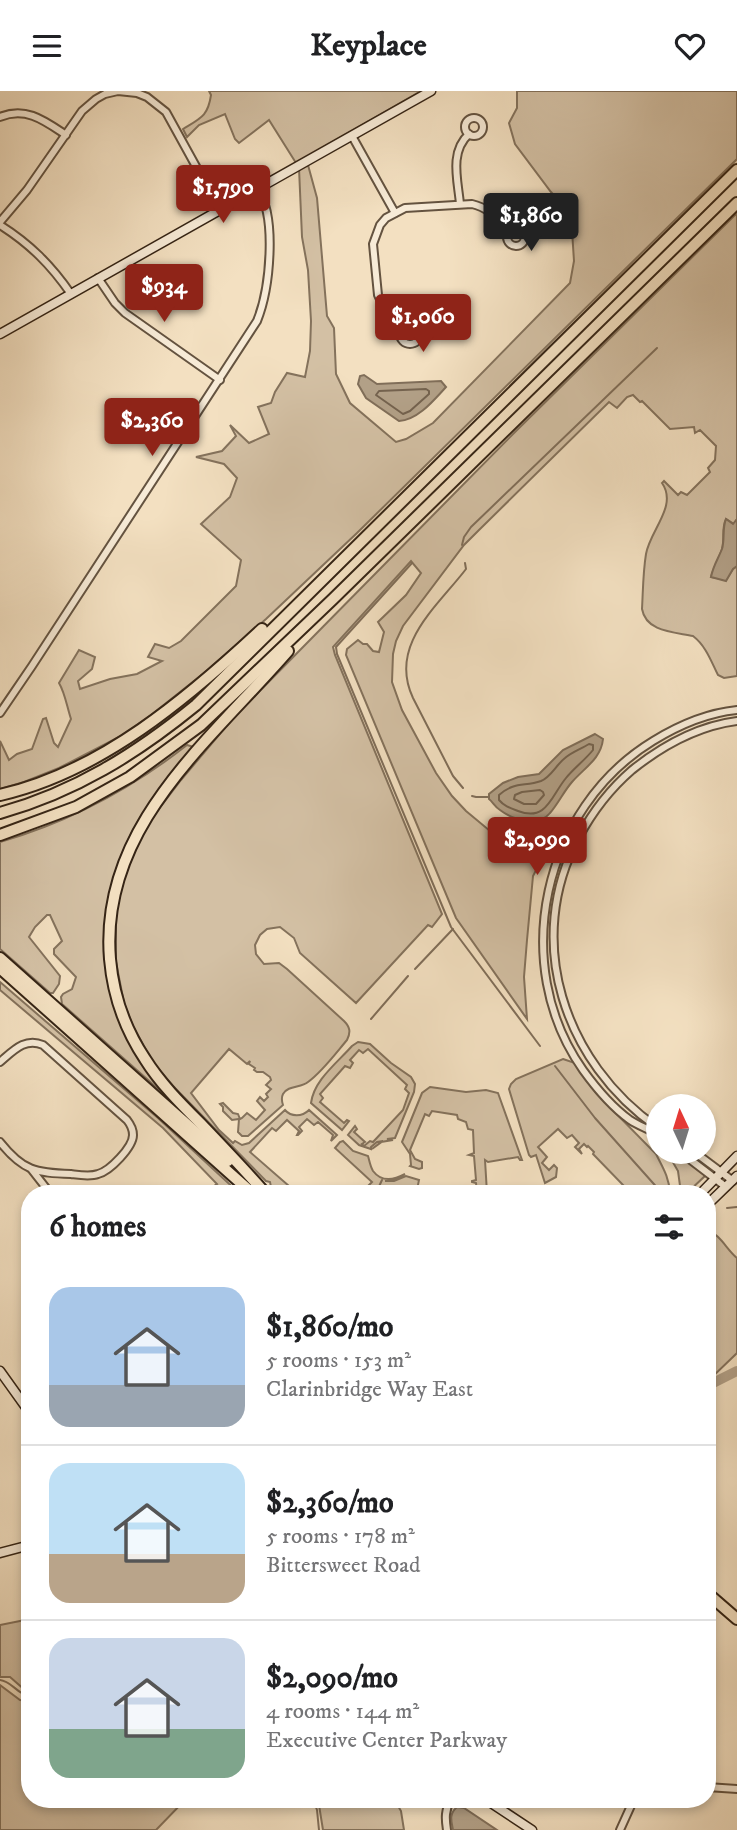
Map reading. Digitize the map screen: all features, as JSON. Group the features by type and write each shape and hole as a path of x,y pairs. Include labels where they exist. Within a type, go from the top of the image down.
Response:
{"highway":[{"path":"0,813 65,791 114,765 162,733 196,705 737,170"},
{"path":"0,835 76,807 130,777 201,725 737,202"},
{"path":"0,795 71,770 136,733 243,647 354,548"},
{"path":"258,1185 168,1089 142,1055 126,1023 115,987 110,949 110,917 123,863 149,814 209,736 333,599"},
{"path":"0,958 256,1185"},
{"path":"0,968 241,1185"},
{"path":"0,974 51,1014"},
{"path":"716,1601 737,1619"},
{"path":"716,1610 737,1629"}],"street":[{"path":"71,294 39,253 0,223 88,104 105,94 127,91 147,97 160,105 173,123 220,210"},
{"path":"0,334 431,91"},
{"path":"0,117 20,113 33,115 66,135"},
{"path":"460,204 456,159 459,145 469,134"},
{"path":"352,136 395,213"},
{"path":"0,713 252,332 265,298 269,266 264,200 258,189"},
{"path":"402,328 381,303 376,288 373,244 380,225 405,208 472,204 491,211 510,230"},
{"path":"98,278 114,303 125,313 220,380"},
{"path":"646,1128 618,1110 587,1076 568,1045 556,1018 543,957 546,899 553,869 580,811 618,767 641,748 666,733 695,720 737,709"},
{"path":"646,1119 607,1083 591,1062 567,1014 555,956 557,901 566,866 575,846 590,817 608,793 648,757 672,743 699,731 737,721"},
{"path":"0,1062 27,1042 43,1045 127,1120 133,1130 130,1145 113,1165 98,1174 43,1173 31,1169"},
{"path":"0,1142 31,1169 44,1185"},
{"path":"709,1185 737,1156"},
{"path":"701,1164 732,1181 716,1196"},
{"path":"707,1164 719,1175"},
{"path":"0,1371 21,1400"},
{"path":"0,1553 21,1547"},
{"path":"716,1788 737,1789"},
{"path":"446,1808 447,1830"},
{"path":"499,1808 532,1830"},
{"path":"620,1830 630,1808"}],"shaded area":[{"path":"209,91 421,91 296,163 269,120 239,143 225,114 199,125 187,137 183,129 206,112 211,95"},
{"path":"517,91 737,91 737,159 357,533 204,673 121,736 59,768 0,789 0,741 9,760 32,749 43,719 46,718 54,743 58,747 71,719 59,683 79,650 95,657 92,669 78,681 80,689 137,674 162,661 148,657 155,644 169,648 181,641 236,586 241,560 201,524 230,497 237,478 224,464 196,457 222,451 236,436 230,425 249,443 269,434 258,407 271,403 287,373 305,377 310,351 311,321 308,270 302,237 299,168 308,165 317,198 327,316 334,328 336,374 350,403 396,442 433,423 570,283 574,261 571,215 515,144 509,123 517,108"},
{"path":"737,213 737,519 734,524 726,519 722,549 711,577 726,580 737,566 737,676 724,678 718,675 698,640 693,636 655,627 645,617 642,609 648,545 667,500 662,483 664,481 678,495 681,492 687,495 710,472 708,468 715,460 716,446 700,430 695,433 694,427 670,429 633,395 627,397 617,408 609,402 464,545 403,626 393,654 392,682 402,710 436,773 452,796 490,831 544,855 533,876 524,977 527,1019 456,918 346,655 347,649 358,640 373,651 379,652 384,632 378,622 406,595 421,573 411,561 333,647 442,914 432,927 428,925 356,1003 300,953 294,938 280,927 267,929 260,935 255,945 256,954 264,964 279,963 287,969 344,1021 349,1030 347,1040 324,1068 305,1084 285,1091 282,1097 283,1105 248,1136 242,1136 238,1132 239,1119 232,1120 220,1104 223,1103 233,1113 238,1114 240,1119 247,1113 256,1120 265,1110 257,1101 260,1097 264,1101 268,1097 266,1094 271,1089 266,1085 271,1080 263,1072 254,1070 249,1064 250,1061 247,1064 229,1049 191,1093 219,1130 233,1143 249,1143 285,1110 297,1115 309,1110 337,1135 331,1141 333,1135 318,1122 314,1125 307,1119 299,1127 302,1131 298,1135 299,1131 287,1120 276,1131 272,1128 250,1152 288,1185 271,1185 173,1086 152,1061 133,1026 124,1003 116,962 116,909 121,883 146,826 235,716 514,433"},
{"path":"187,745 194,747 151,802 128,841 113,882 106,946 111,989 173,1102 62,1004 61,997 72,989 76,977 54,954 54,949 62,941 50,915 35,927 29,937 60,976 59,984 53,993 0,949 0,842 50,825 98,803 144,776"},
{"path":"0,982 158,1118 230,1185 215,1185 163,1128 0,990"},
{"path":"358,1042 370,1044 411,1077 415,1084 395,1138 377,1142 371,1149 359,1145 348,1135 355,1126 357,1129 354,1132 365,1142 362,1144 364,1146 370,1141 373,1142 403,1110 409,1093 405,1089 407,1085 368,1049 363,1053 359,1050 350,1060 353,1063 350,1068 345,1066 320,1094 323,1098 320,1102 344,1123 349,1121 342,1130 311,1103 321,1079"},
{"path":"563,1059 575,1063 596,1093 646,1144 646,1164 661,1164 668,1185 623,1185 588,1146 584,1144 579,1149 582,1154 575,1147 579,1143 572,1135 567,1138 558,1129 538,1147 547,1157 542,1163 549,1170 554,1165 557,1168 556,1177 545,1183 536,1155 529,1155 509,1089 516,1079"},
{"path":"430,1087 498,1093 522,1160 518,1157 488,1162 485,1160 487,1185 476,1185 472,1182 476,1180 474,1156 469,1155 474,1153 473,1130 468,1129 466,1122 458,1119 457,1115 432,1111 429,1116 425,1114 410,1150 415,1159 422,1162 422,1168 410,1166 410,1154 402,1142 422,1093"},
{"path":"343,1141 353,1151 368,1156 373,1171 384,1179 405,1174 395,1180 385,1181 394,1181 406,1176 419,1180 418,1185 369,1185 372,1182 335,1148"},
{"path":"674,1164 692,1164 707,1174 695,1185 680,1185"},
{"path":"716,1235 737,1258 737,1353 716,1373"},
{"path":"21,1621 21,1687 10,1677 0,1677 0,1625"},
{"path":"0,1685 21,1700 21,1808 177,1808 156,1830 0,1830"},
{"path":"319,1808 399,1808 404,1830 323,1830"}],"water":[{"path":"364,375 377,384 441,381 446,387 419,413 399,421 366,398 358,384 360,376"},
{"path":"726,519 733,524 737,519 737,566 726,581 711,577 722,549"},
{"path":"595,734 603,739 599,752 545,817 526,821 512,817 489,799 489,794 503,783 518,777 539,774 563,750"},
{"path":"464,1808 497,1830 453,1830 451,1820 454,1810"}],"waterway":[{"path":"462,545 471,527 657,348"},
{"path":"412,563 336,647 337,654 451,927 540,1046"},
{"path":"463,788 453,776 413,698 407,679 407,661 419,628 466,569 465,563"},
{"path":"472,796 489,797"},
{"path":"415,969 453,929"},
{"path":"371,1019 408,976"},
{"path":"555,1066 595,1118 655,1185"},
{"path":"380,1185 382,1180"},
{"path":"727,1208 737,1207"},
{"path":"716,1382 737,1371"},
{"path":"0,1680 21,1692"},
{"path":"316,1808 319,1830"}]}
